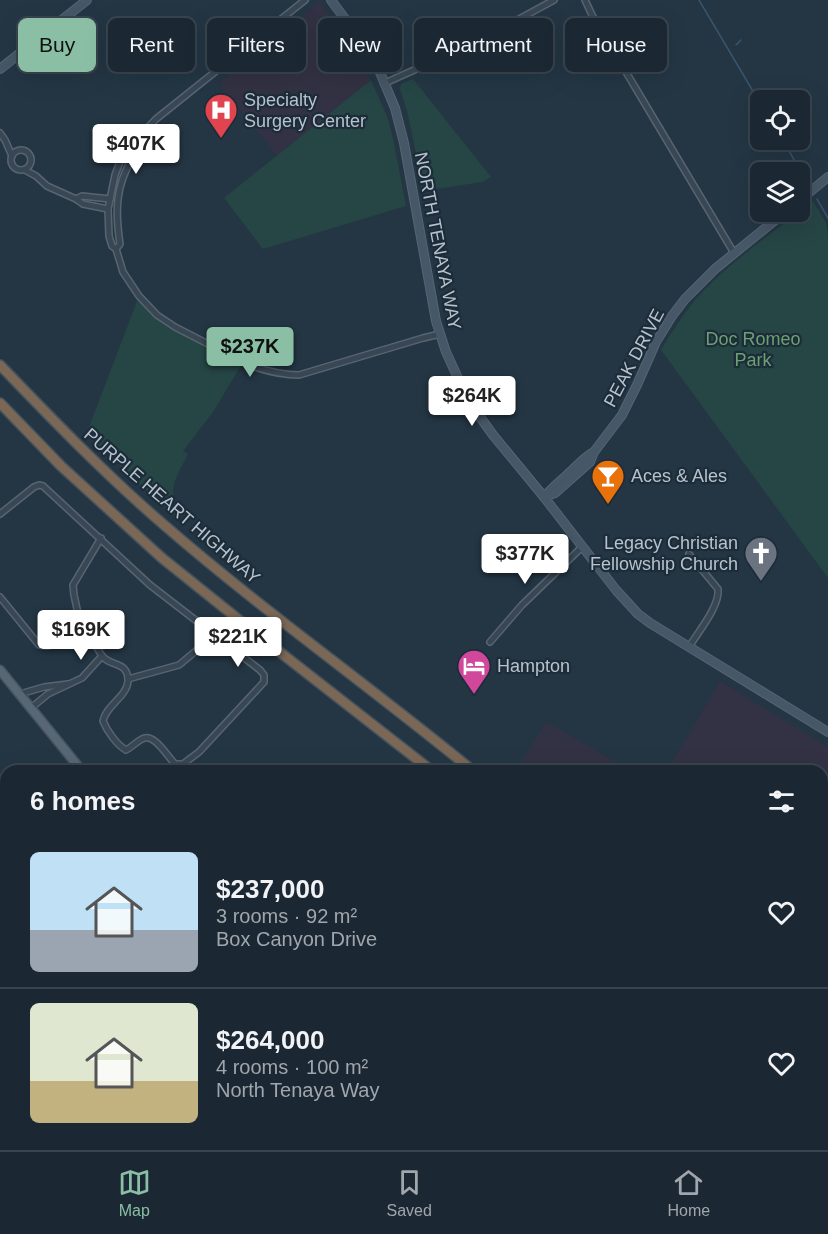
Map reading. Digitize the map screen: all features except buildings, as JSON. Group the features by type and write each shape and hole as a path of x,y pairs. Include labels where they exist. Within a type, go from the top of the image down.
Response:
{"highway":[{"name":"PURPLE HEART HIGHWAY","path":"0,365 76,444 163,524 270,613 393,706 466,765"},
{"path":"0,404 61,466 162,558 425,765"},
{"path":"393,706 421,721 476,765"}],"main road":[{"path":"0,69 87,0"},
{"name":"NORTH TENAYA WAY","path":"331,0 365,46 385,83 395,108 404,143 440,334 452,368 475,410 582,547 638,614 828,732"},
{"path":"810,192 828,177"},
{"name":"PEAK DRIVE","path":"544,497 551,488 594,452 613,429 626,408 651,353 672,316 696,287 715,268 773,222"},
{"path":"0,670 77,765"}],"street":[{"path":"305,0 156,119 129,146 115,175 108,209 112,246 116,249 123,272 139,296 157,315 175,327 262,370 284,375 299,375 440,334"},
{"path":"385,83 475,44 554,0"},
{"path":"585,0 734,253"},
{"path":"0,133 12,156"},
{"path":"5,140 19,150 26,151 30,156 27,168 21,170 15,168 11,163 12,156 19,150"},
{"path":"116,249 120,244 117,208 121,184 135,149 136,140"},
{"path":"27,168 47,186 83,204 108,209"},
{"path":"76,199 82,196 110,199"},
{"path":"0,514 34,487 39,485 46,488 150,585 260,670 264,675 264,682 199,752 183,764 175,764 156,741 150,738 143,738 128,750 124,750 106,727 103,717 128,683 126,673 120,665 105,660 94,642 82,632 74,632 48,646 41,646 0,597"},
{"path":"82,632 73,585 101,538"},
{"path":"490,642 528,598 582,547"},
{"path":"689,554 718,589 718,596 716,604 689,647"},
{"path":"128,679 179,665 215,634"},
{"path":"31,708 48,694 82,678 102,656"},
{"path":"20,694 44,687 73,683"}],"shaded area":[{"path":"320,2 332,18 318,18 318,72 367,72 371,80 277,156 219,83 233,72 306,72 306,18 300,18"},
{"path":"720,681 828,747 828,765 671,765"},
{"path":"547,722 621,765 519,765"}],"green space":[{"path":"413,79 491,177 482,182 424,191 400,89 401,84"},
{"path":"371,80 388,119 406,206 263,249 224,198"},
{"name":"Doc Romeo Park","path":"813,201 826,223 828,236 828,578 661,350 695,300 737,260 786,222 810,222 810,203"},
{"path":"139,296 157,315 243,362 213,412 183,451 188,454 176,479 173,492 178,519 86,435"}],"waterway":[{"path":"699,0 752,90"},
{"path":"736,45 741,40"},
{"path":"789,150 795,162"},
{"path":"817,199 828,218"}],"place":[{"name":"Specialty Surgery Center","path":"221,139"},
{"name":"Aces & Ales","path":"608,505"},
{"name":"Legacy Christian Fellowship Church","path":"761,582"},
{"name":"Hampton","path":"474,695"}]}
